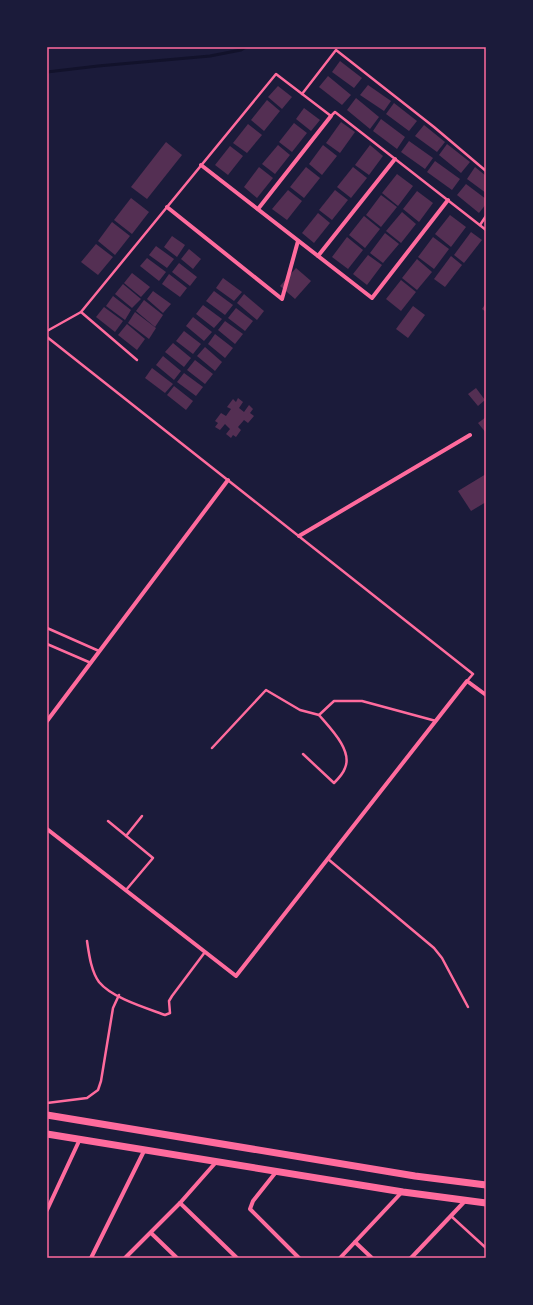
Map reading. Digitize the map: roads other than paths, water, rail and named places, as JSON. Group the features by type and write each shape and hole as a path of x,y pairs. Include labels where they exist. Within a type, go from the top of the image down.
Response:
{"main road":[{"path":"47,1115 415,1176 486,1185"},
{"path":"47,1134 145,1149 276,1172 486,1204"}],"street":[{"path":"258,209 331,116"},
{"path":"318,256 395,159"},
{"path":"201,165 372,298 448,200"},
{"path":"167,207 282,298 298,241"},
{"path":"299,536 470,436"},
{"path":"47,721 228,480"},
{"path":"47,829 236,976 468,681 486,695"},
{"path":"47,1210 80,1139"},
{"path":"91,1258 145,1149"},
{"path":"125,1258 180,1203 217,1161"},
{"path":"276,1172 253,1200 250,1209 300,1258"},
{"path":"340,1258 403,1192"},
{"path":"411,1258 465,1201"},
{"path":"180,1203 237,1258"},
{"path":"150,1233 177,1258"},
{"path":"355,1242 372,1258"}],"lane":[{"path":"302,94 336,50 434,127 486,171"},
{"path":"47,331 81,312 276,74 331,116 335,112 486,230"},
{"path":"480,225 486,216"},
{"path":"81,312 137,360"},
{"path":"47,337 473,674 468,681"},
{"path":"47,628 99,651"},
{"path":"47,644 91,663"},
{"path":"212,748 266,690 300,710 319,715 341,742 346,756 346,768 334,783 302,754"},
{"path":"319,715 334,701 362,701 436,721"},
{"path":"126,836 142,816"},
{"path":"108,821 153,858 126,890"},
{"path":"328,859 434,948 442,958 468,1008"},
{"path":"87,941 90,960 99,981 119,995 140,1006 167,1015 170,1013 169,1002 172,996 205,952"},
{"path":"47,1103 87,1098 98,1090 101,1081 112,1008 119,995"},
{"path":"450,1216 486,1248"}],"waterway":[{"path":"47,72 210,56 241,50 246,47"}]}
